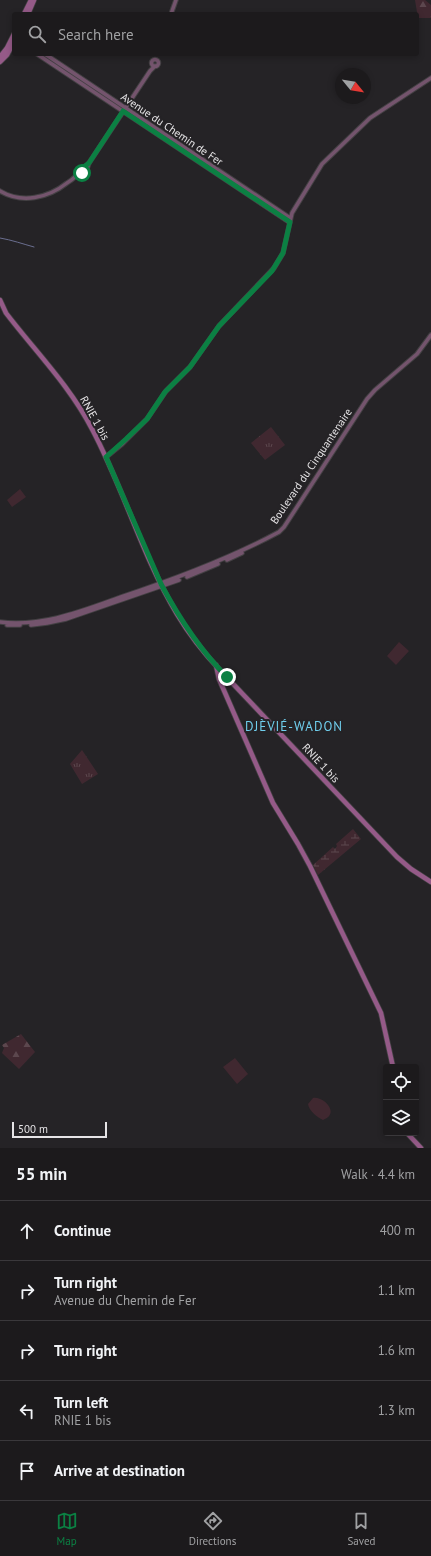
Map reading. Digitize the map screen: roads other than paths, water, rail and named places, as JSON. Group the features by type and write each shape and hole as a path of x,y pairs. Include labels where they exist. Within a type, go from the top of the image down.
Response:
{"main road":[{"path":"25,12 31,0"},
{"path":"29,12 34,0"},
{"path":"172,12 176,0"},
{"path":"0,57 12,40"},
{"path":"0,62 7,55 12,41"},
{"name":"Avenue du Chemin de Fer","path":"40,56 290,220"},
{"name":"Avenue du Chemin de Fer","path":"48,56 124,110"},
{"path":"154,65 152,61 156,60 158,56"},
{"path":"1,192 12,197 26,198 48,195 58,190 76,176 89,163 154,65 158,64 156,60"},
{"path":"106,457 147,419 165,392 190,367 219,326 272,271 283,253 290,220 298,202 324,162 370,118 431,78"},
{"name":"RNIE 1 bis","path":"0,300 6,313 72,396 92,429 106,457 161,585 188,632 217,667 397,857 415,872 431,882"},
{"name":"Boulevard du Cinquantenaire","path":"161,585 230,556 280,531 369,396 416,354 431,335"},
{"name":"Boulevard du Cinquantenaire","path":"161,585 236,556 282,533 370,400 416,357 431,339"},
{"path":"0,623 28,623 44,621 68,615 161,585"},
{"path":"217,667 219,679 273,802 310,866 380,1013 393,1064"},
{"path":"410,1136 421,1148"},
{"path":"414,1136 424,1148"}],"waterway":[{"path":"0,238 34,247"}],"district":[{"name":"DJÈVIÉ-WADON","path":"294,726"}]}
